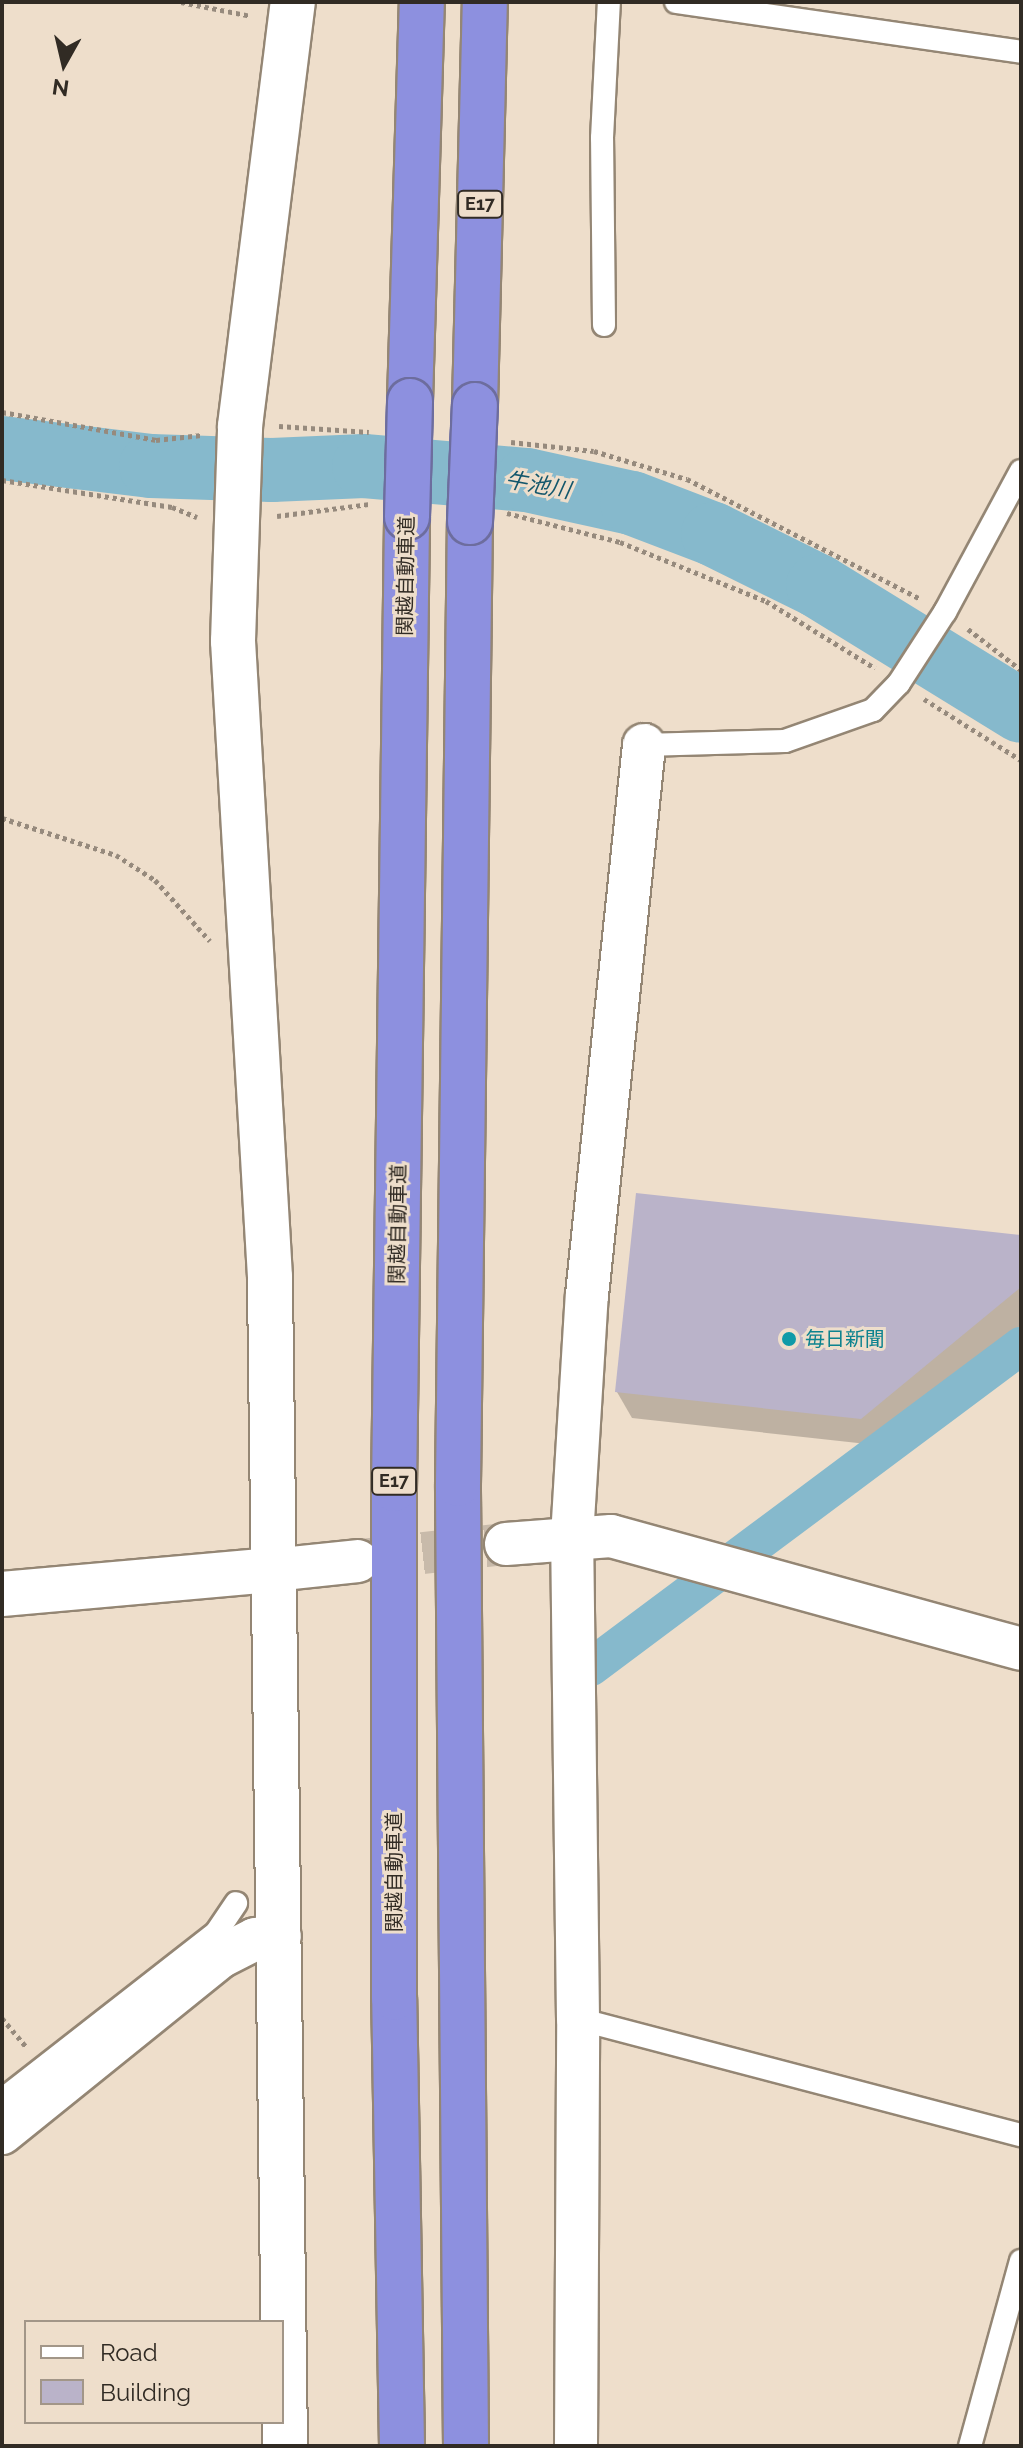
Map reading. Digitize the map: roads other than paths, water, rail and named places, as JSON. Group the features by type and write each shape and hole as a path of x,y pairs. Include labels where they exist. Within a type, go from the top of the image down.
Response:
{"highway":[{"name":"関越自動車道","path":"402,2446 394,1552 396,510 410,401 422,2"},
{"name":"E17","path":"466,2446 458,1484 486,517 475,405 485,2"}],"street":[{"path":"284,2320 267,1186 248,956 234,716 240,426 292,13"},
{"path":"576,2446 578,2019 572,1537 587,1295 644,745"},
{"path":"506,1544 611,1536 1021,1649"},
{"path":"2,1594 358,1561"},
{"path":"2,2133 220,1957 255,1939 280,1936"},
{"path":"284,2344 285,2446"}],"lane":[{"path":"604,325 602,138 609,2"},
{"path":"676,2 1021,52"},
{"path":"644,745 785,741 873,710 902,679 942,616 1021,471"},
{"path":"2,2100 216,1933 236,1903"},
{"path":"578,2019 1021,2135"},
{"path":"970,2446 1021,2261"}],"waterway":[{"name":"牛池川","path":"2,448 151,466 272,470 364,466 527,480 632,503 713,534 818,586 1021,711"},
{"path":"591,1667 1021,1346"}],"tunnel":[{"path":"360,1560 506,1544"}],"place":[{"name":"毎日新聞","path":"789,1339"}]}
